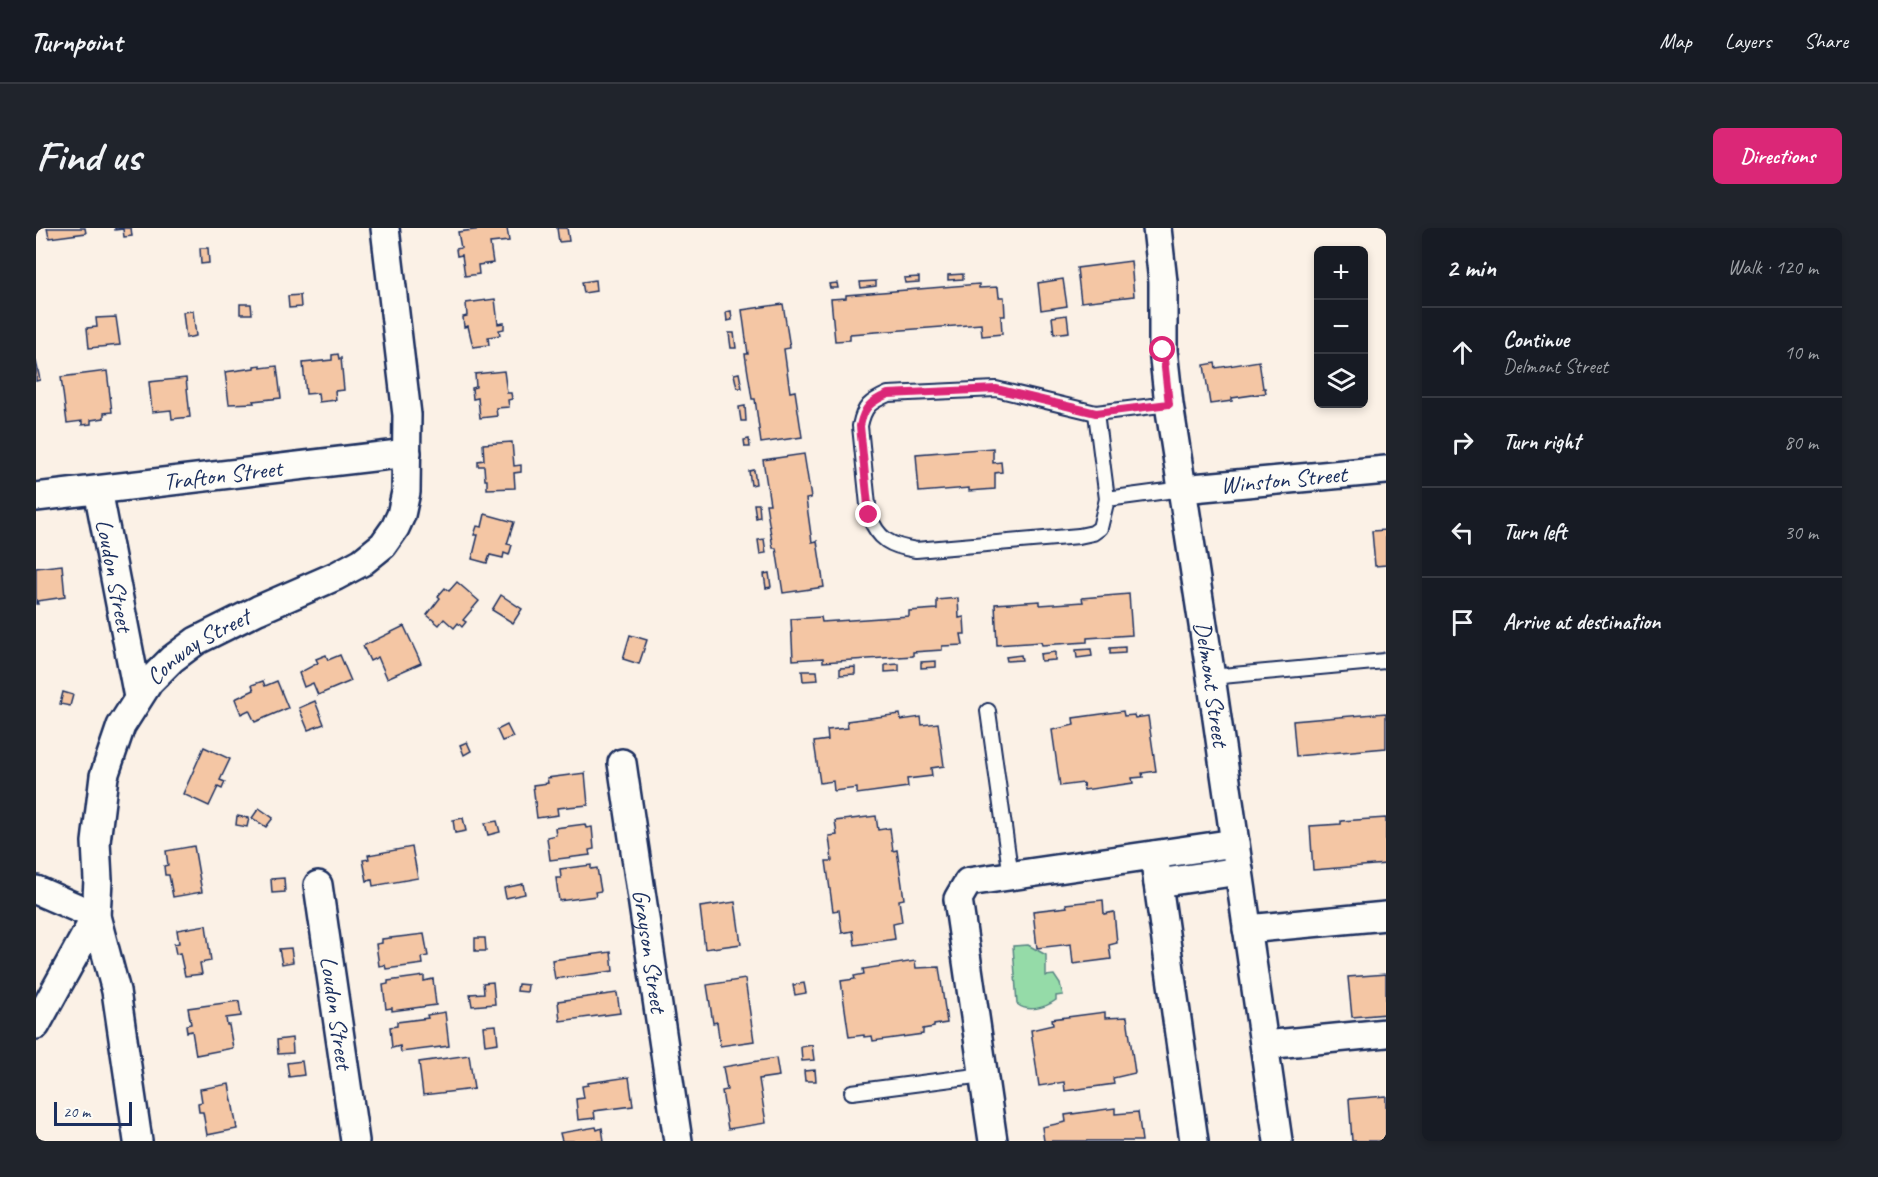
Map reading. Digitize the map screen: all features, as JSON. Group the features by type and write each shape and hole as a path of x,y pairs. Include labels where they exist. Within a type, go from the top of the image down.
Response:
{"street":[{"name":"Conway Street","path":"138,1141 116,991 96,916 98,880 96,842 104,776 121,726 149,682 172,659 196,641 362,562 382,544 395,528 406,492 407,415 385,228"},
{"name":"Delmont Street","path":"1157,228 1163,282 1163,350 1169,404 1278,1141"},
{"name":"Trafton Street","path":"36,497 408,453"},
{"name":"Winston Street","path":"1182,489 1386,470"},
{"name":"Loudon Street","path":"98,490 138,697"},
{"name":"Grayson Street","path":"622,763 678,1141"},
{"path":"993,1141 958,899 968,882 1235,843"},
{"path":"1154,855 1194,1141"},
{"path":"1158,883 1239,872"},
{"name":"Loudon Street","path":"318,885 355,1141"},
{"path":"36,890 96,916 36,1026"},
{"path":"1247,929 1386,916"},
{"path":"1265,1045 1386,1033"}],"lane":[{"path":"1096,413 1107,499 1100,528 1093,533 916,550 901,548 887,542 873,526 869,515 860,426 862,415 873,401 888,394 996,389 1096,413 1169,404"},
{"path":"1107,499 1182,489"},
{"path":"1211,677 1385,662 1386,660"},
{"path":"988,711 1011,877"},
{"path":"852,1092 983,1075"}],"green space":[{"path":"1028,945 1046,955 1046,976 1054,975 1063,995 1056,996 1056,1000 1052,1003 1031,1009 1017,1004 1013,946"}],"building":[{"path":"47,228 85,228 86,233 49,238"},
{"path":"115,228 131,228 132,236 124,237 123,229 115,230"},
{"path":"507,228 509,241 490,243 493,263 478,265 479,274 465,276 462,255 457,256 456,249 461,248 458,232"},
{"path":"557,228 567,228 569,241 559,242"},
{"path":"200,248 208,248 209,263 201,264"},
{"path":"1131,261 1134,296 1081,302 1077,268"},
{"path":"963,274 963,279 948,280 948,275"},
{"path":"919,277 919,282 905,283 904,278"},
{"path":"1063,279 1067,306 1041,310 1038,283"},
{"path":"595,280 596,291 584,293 582,282"},
{"path":"876,281 876,286 861,288 860,282"},
{"path":"837,283 838,288 830,288 829,284"},
{"path":"979,284 979,288 998,287 999,297 1004,297 1005,316 1001,316 1002,334 982,336 981,324 850,334 850,340 835,341 831,299 846,298 846,295"},
{"path":"300,295 301,307 289,308 288,296"},
{"path":"495,299 498,324 504,323 504,329 499,330 500,335 488,337 489,345 473,347 468,326 464,327 463,317 467,316 466,303"},
{"path":"240,304 251,304 252,314 240,314"},
{"path":"783,304 790,348 784,349 790,392 795,391 802,437 761,443 755,399 752,399 745,354 748,354 742,310"},
{"path":"193,311 196,336 186,338 183,312"},
{"path":"731,311 732,320 727,321 726,312"},
{"path":"1067,315 1069,332 1054,334 1052,317"},
{"path":"116,317 120,345 89,348 87,328 97,327 96,318"},
{"path":"729,333 734,333 736,348 731,348"},
{"path":"338,354 339,359 341,358 344,390 335,391 336,400 319,402 318,393 306,394 303,363 332,360 332,355"},
{"path":"36,361 40,380 36,381"},
{"path":"1259,361 1263,388 1266,393 1210,404 1204,365 1215,363 1216,368"},
{"path":"261,365 261,368 277,366 281,398 253,401 254,403 229,404 225,372"},
{"path":"107,371 112,412 104,413 104,418 91,420 91,424 82,425 82,421 67,423 61,377"},
{"path":"504,371 507,393 511,393 512,399 508,400 509,407 496,408 497,416 480,418 478,398 473,399 472,388 476,387 475,374"},
{"path":"739,373 742,388 737,388 734,374"},
{"path":"186,378 190,417 172,419 171,410 152,412 149,382"},
{"path":"745,406 746,421 741,421 739,407"},
{"path":"749,439 750,447 745,447 744,440"},
{"path":"512,442 514,466 521,465 521,472 514,473 515,488 487,489 484,466 478,466 478,461 484,460 483,444"},
{"path":"993,448 993,463 1001,462 1002,472 995,473 995,489 969,491 969,488 919,492 916,454"},
{"path":"804,454 811,498 806,499 812,542 817,541 824,587 783,593 766,504 770,504 763,460"},
{"path":"754,470 756,484 751,485 749,471"},
{"path":"754,504 759,504 760,517 756,518"},
{"path":"485,514 514,522 507,544 512,545 509,555 504,553 503,558 490,555 487,563 472,559 478,535 474,535 477,526 482,527"},
{"path":"1386,530 1386,565 1375,566 1372,531"},
{"path":"764,539 766,553 760,554 758,540"},
{"path":"62,565 65,597 37,601 38,604 36,604 36,568"},
{"path":"769,573 771,587 766,588 764,574"},
{"path":"457,582 479,601 463,620 466,622 462,627 458,623 454,628 444,619 439,625 427,615 445,588 449,591"},
{"path":"1129,594 1132,635 1087,638 1087,642 997,645 995,604 1040,601 1040,605 1083,602 1082,598"},
{"path":"501,595 522,609 513,623 492,610"},
{"path":"958,598 959,618 964,617 965,634 961,634 963,645 942,646 942,650 913,652 913,656 823,662 823,658 793,660 791,619 821,617 822,622 909,616 909,611 937,609 937,600"},
{"path":"404,626 421,663 387,678 378,657 370,661 363,646"},
{"path":"630,635 647,640 639,664 623,659"},
{"path":"1125,647 1125,653 1110,654 1110,648"},
{"path":"1091,649 1092,656 1077,658 1076,650"},
{"path":"1055,652 1055,660 1041,661 1040,654"},
{"path":"326,655 328,660 340,655 351,681 318,695 313,683 304,687 299,673 318,663 316,659"},
{"path":"1021,655 1022,660 1007,661 1006,657"},
{"path":"936,661 936,667 921,668 921,662"},
{"path":"899,664 899,671 885,672 885,665"},
{"path":"855,667 855,674 840,675 840,668"},
{"path":"802,671 817,671 818,680 803,681"},
{"path":"263,681 265,686 277,681 288,708 255,722 249,710 241,714 235,699 254,690 252,685"},
{"path":"63,692 73,695 70,706 60,704"},
{"path":"315,701 324,724 308,730 299,708"},
{"path":"1123,711 1124,716 1134,715 1135,718 1148,716 1156,771 1142,773 1143,777 1132,778 1133,783 1084,790 1083,783 1060,786 1052,730 1074,725 1073,718"},
{"path":"1386,713 1386,748 1296,756 1293,721"},
{"path":"900,714 901,720 921,717 922,725 938,723 944,766 931,768 932,776 907,779 908,787 857,794 857,788 834,791 833,781 820,783 814,742 828,740 827,730 848,728 847,721"},
{"path":"507,725 513,737 502,741 497,730"},
{"path":"467,742 471,751 464,755 460,745"},
{"path":"204,747 230,759 220,780 225,782 222,789 218,787 209,806 183,794"},
{"path":"585,773 588,805 557,808 558,815 537,818 533,785 548,783 547,778"},
{"path":"259,808 273,818 266,827 252,818"},
{"path":"237,816 249,818 247,827 236,825"},
{"path":"876,816 878,830 890,828 893,851 897,850 904,899 899,900 902,922 893,924 895,939 855,945 853,931 842,933 839,910 833,911 826,861 832,861 829,836 837,835 835,821"},
{"path":"463,818 466,831 455,833 453,820"},
{"path":"1386,818 1386,864 1313,870 1310,826"},
{"path":"497,821 500,832 488,835 485,823"},
{"path":"585,824 586,828 592,827 594,849 589,850 590,855 550,860 547,837 556,835 555,828"},
{"path":"194,846 202,892 173,897 169,875 165,875 164,866 168,865 166,851"},
{"path":"412,847 418,878 373,886 372,880 367,881 363,860 369,859 368,855"},
{"path":"591,865 591,869 597,868 601,891 595,892 596,896 559,901 556,878 561,878 560,869"},
{"path":"284,878 285,892 272,893 271,879"},
{"path":"523,884 525,894 506,898 504,888"},
{"path":"1103,900 1104,914 1114,912 1117,943 1109,945 1111,959 1073,964 1071,944 1037,948 1033,911"},
{"path":"735,902 741,944 705,949 700,907"},
{"path":"206,925 211,961 200,963 202,974 185,976 180,953 176,954 174,944 179,943 177,930"},
{"path":"424,934 428,956 422,957 423,964 386,969 385,965 379,966 376,944 382,943 382,939"},
{"path":"475,938 485,938 486,951 475,951"},
{"path":"291,948 293,962 282,964 279,949"},
{"path":"611,952 613,971 555,979 552,960"},
{"path":"915,961 916,968 939,967 947,1023 923,1029 923,1034 873,1041 872,1036 849,1037 841,981 855,979 854,976 864,974 863,969"},
{"path":"1386,974 1386,1014 1352,1017 1348,977"},
{"path":"424,976 424,981 433,979 436,1005 392,1011 392,1008 386,1009 383,985 388,984 388,981"},
{"path":"745,979 754,1041 720,1046 717,1022 713,1023 707,985"},
{"path":"493,982 495,1004 472,1006 470,994 484,993 483,983"},
{"path":"804,983 806,993 795,995 793,985"},
{"path":"518,984 528,985 527,992 517,991"},
{"path":"617,993 620,1013 560,1021 558,1001"},
{"path":"239,1001 241,1016 226,1018 233,1048 196,1055 192,1031 187,1032 186,1025 191,1024 188,1008"},
{"path":"445,1012 449,1046 401,1052 400,1046 392,1048 390,1027 397,1026 397,1022 428,1018 427,1015"},
{"path":"1105,1012 1105,1018 1127,1017 1135,1073 1113,1078 1114,1084 1065,1091 1064,1082 1039,1086 1031,1030 1053,1025 1052,1019"},
{"path":"496,1025 498,1043 485,1045 483,1026"},
{"path":"292,1038 293,1053 278,1054 277,1040"},
{"path":"812,1045 814,1060 802,1061 801,1047"},
{"path":"469,1055 474,1089 423,1095 419,1062"},
{"path":"776,1058 779,1076 759,1079 766,1123 728,1129 722,1091 727,1090 723,1067"},
{"path":"302,1061 304,1075 289,1077 287,1063"},
{"path":"815,1070 816,1081 805,1081 804,1071"},
{"path":"629,1077 633,1106 594,1111 595,1118 578,1120 576,1099 584,1098 582,1086 588,1083"},
{"path":"229,1084 237,1129 207,1135 203,1112 199,1112 198,1103 202,1102 200,1089"},
{"path":"1386,1096 1386,1141 1352,1141 1349,1099"},
{"path":"1115,1108 1115,1114 1138,1112 1142,1141 1044,1141 1042,1127 1066,1122 1065,1115"},
{"path":"596,1127 597,1130 602,1128 604,1141 562,1141 560,1133"}],"route":[{"path":"869,515 860,426 862,415 873,401 888,394 996,389 1096,413 1169,404 1163,350"}]}
